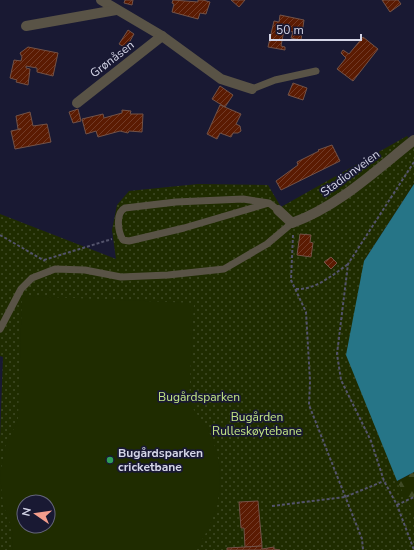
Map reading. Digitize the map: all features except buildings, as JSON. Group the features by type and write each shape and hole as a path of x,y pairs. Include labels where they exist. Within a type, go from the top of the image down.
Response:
{"street":[{"name":"Grønåsen","path":"101,0 162,36 221,79 252,89"},
{"path":"26,26 116,10"},
{"name":"Grønåsen","path":"77,103 162,36"},
{"name":"Stadionveien","path":"292,223 307,218 344,196 414,140"},
{"path":"278,210 292,223"}],"lane":[{"path":"252,89 275,80 316,71"},
{"path":"269,203 184,228 128,241 123,240 121,236 118,215 121,210 125,208 176,202 243,199 269,203 278,210"},
{"path":"0,329 21,289 32,278 55,269 85,270 121,277 168,275 224,269 267,244 292,223"}],"path":[{"path":"295,289 301,290 324,281 348,264 414,162"},
{"path":"292,223 291,280 306,312 310,381 309,405 362,539 363,550"},
{"path":"0,235 44,260 55,269"},
{"path":"44,260 121,236"},
{"path":"348,264 337,354 341,380 371,441 384,481 397,506 414,550"},
{"path":"272,506 345,497 384,481"},
{"path":"397,506 414,497"}],"green space":[{"name":"Bugårdsparken","path":"407,136 414,144 414,184 364,261 397,481 414,513 414,550 0,550 0,438 3,357 0,356 0,214 116,259 112,230 117,205 129,191 198,184 268,185 281,207"},
{"name":"Bugårdsparken cricketbane","path":"22,296 194,303 189,401 206,427 215,445 220,477 216,508 211,523 195,550 12,550 13,532 3,504 0,475 5,447 18,420"},
{"path":"414,472 414,550 397,481"}],"shaded area":[{"path":"414,184 414,472 397,481 346,355 364,261"}],"place":[{"name":"Bugårdsparken cricketbane","path":"110,460"}],"park label":[{"name":"Bugården Rulleskøytebane","path":"257,424"}]}
